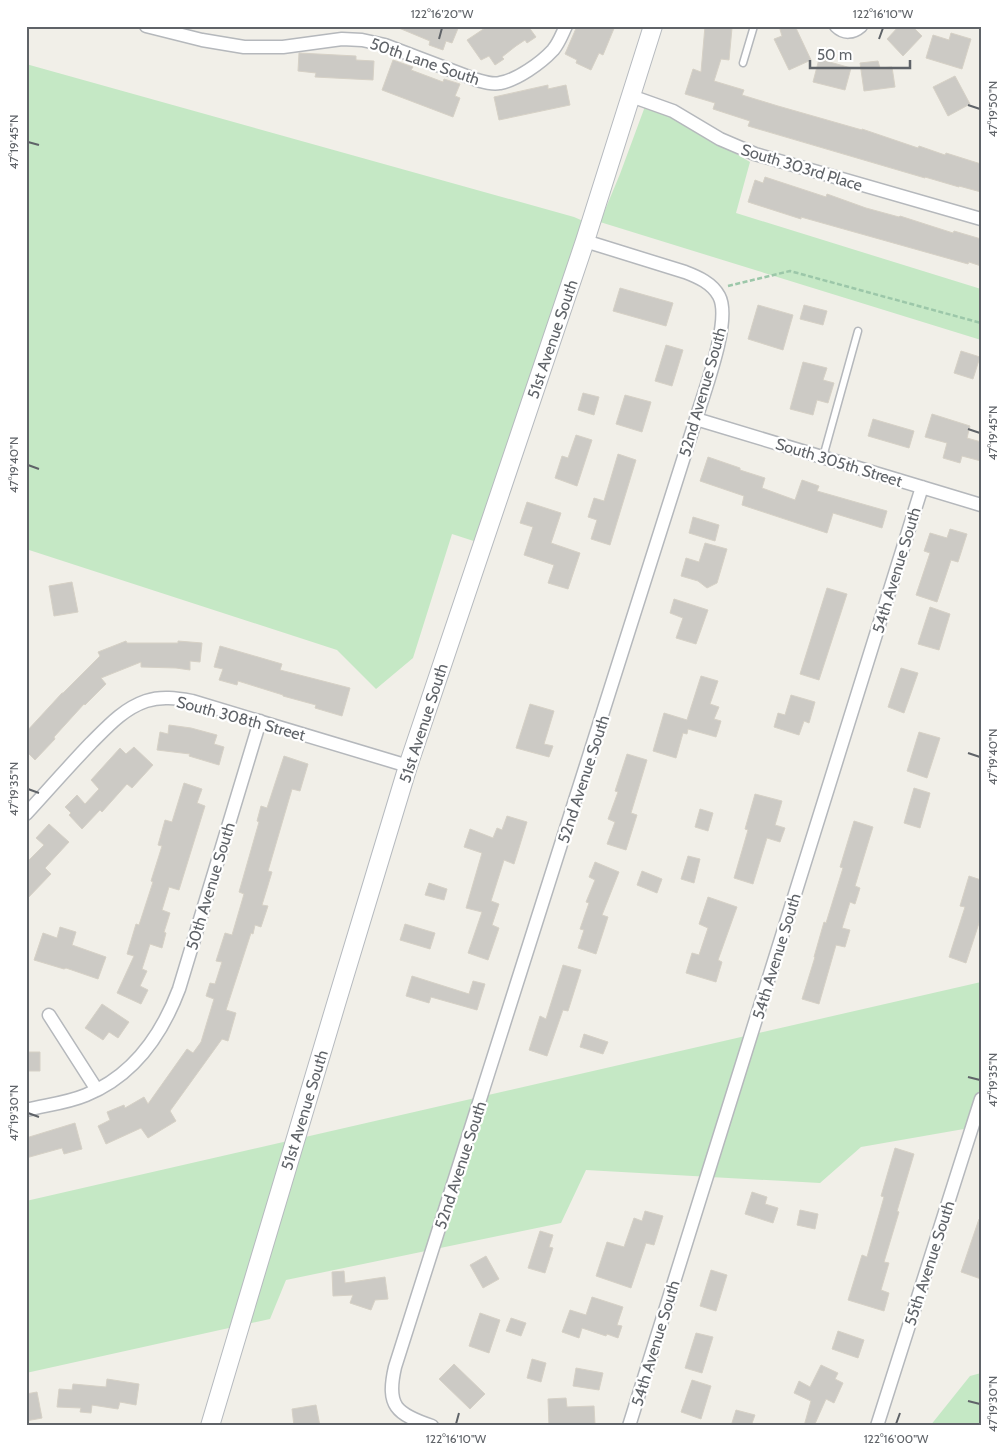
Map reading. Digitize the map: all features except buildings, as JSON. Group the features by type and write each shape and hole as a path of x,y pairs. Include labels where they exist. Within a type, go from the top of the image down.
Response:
{"main road":[{"name":"51st Avenue South","path":"210,1426 408,766 585,241 653,26"}],"street":[{"name":"50th Lane South","path":"146,26 202,40 244,47 283,47 349,39 362,40 385,45 477,80 499,84 519,76 537,64 553,50 566,26"},
{"path":"836,26 844,32 856,30 861,26"},
{"name":"South 303rd Place","path":"631,96 673,111 734,147 981,219"},
{"path":"585,241 685,272 714,289"},
{"name":"52nd Avenue South","path":"432,1426 411,1419 401,1412 394,1401 391,1385 395,1367 720,342 723,309 722,302 714,289"},
{"name":"South 305th Street","path":"696,420 981,505"},
{"name":"54th Avenue South","path":"629,1426 922,487"},
{"name":"South 308th Street","path":"26,814 73,761 113,721 129,709 146,701 159,698 192,700 408,766"},
{"name":"50th Avenue South","path":"26,1110 70,1100 97,1090 136,1061 150,1045 168,1016 180,988 260,721"},
{"path":"49,1015 97,1090"},
{"name":"55th Avenue South","path":"878,1426 981,1099"}],"lane":[{"path":"743,63 754,26"},
{"path":"823,457 858,331"}],"path":[{"path":"714,289 790,271 981,323"}],"green space":[{"path":"26,64 574,217 590,224 483,544 452,534 413,658 376,689 337,650 26,549"},
{"path":"647,101 750,162 736,213 981,289 981,340 600,222"},
{"path":"981,982 981,1126 861,1147 820,1183 586,1170 561,1223 286,1280 270,1319 26,1373 26,1201"},
{"path":"981,1373 981,1426 930,1426 970,1376"}]}
